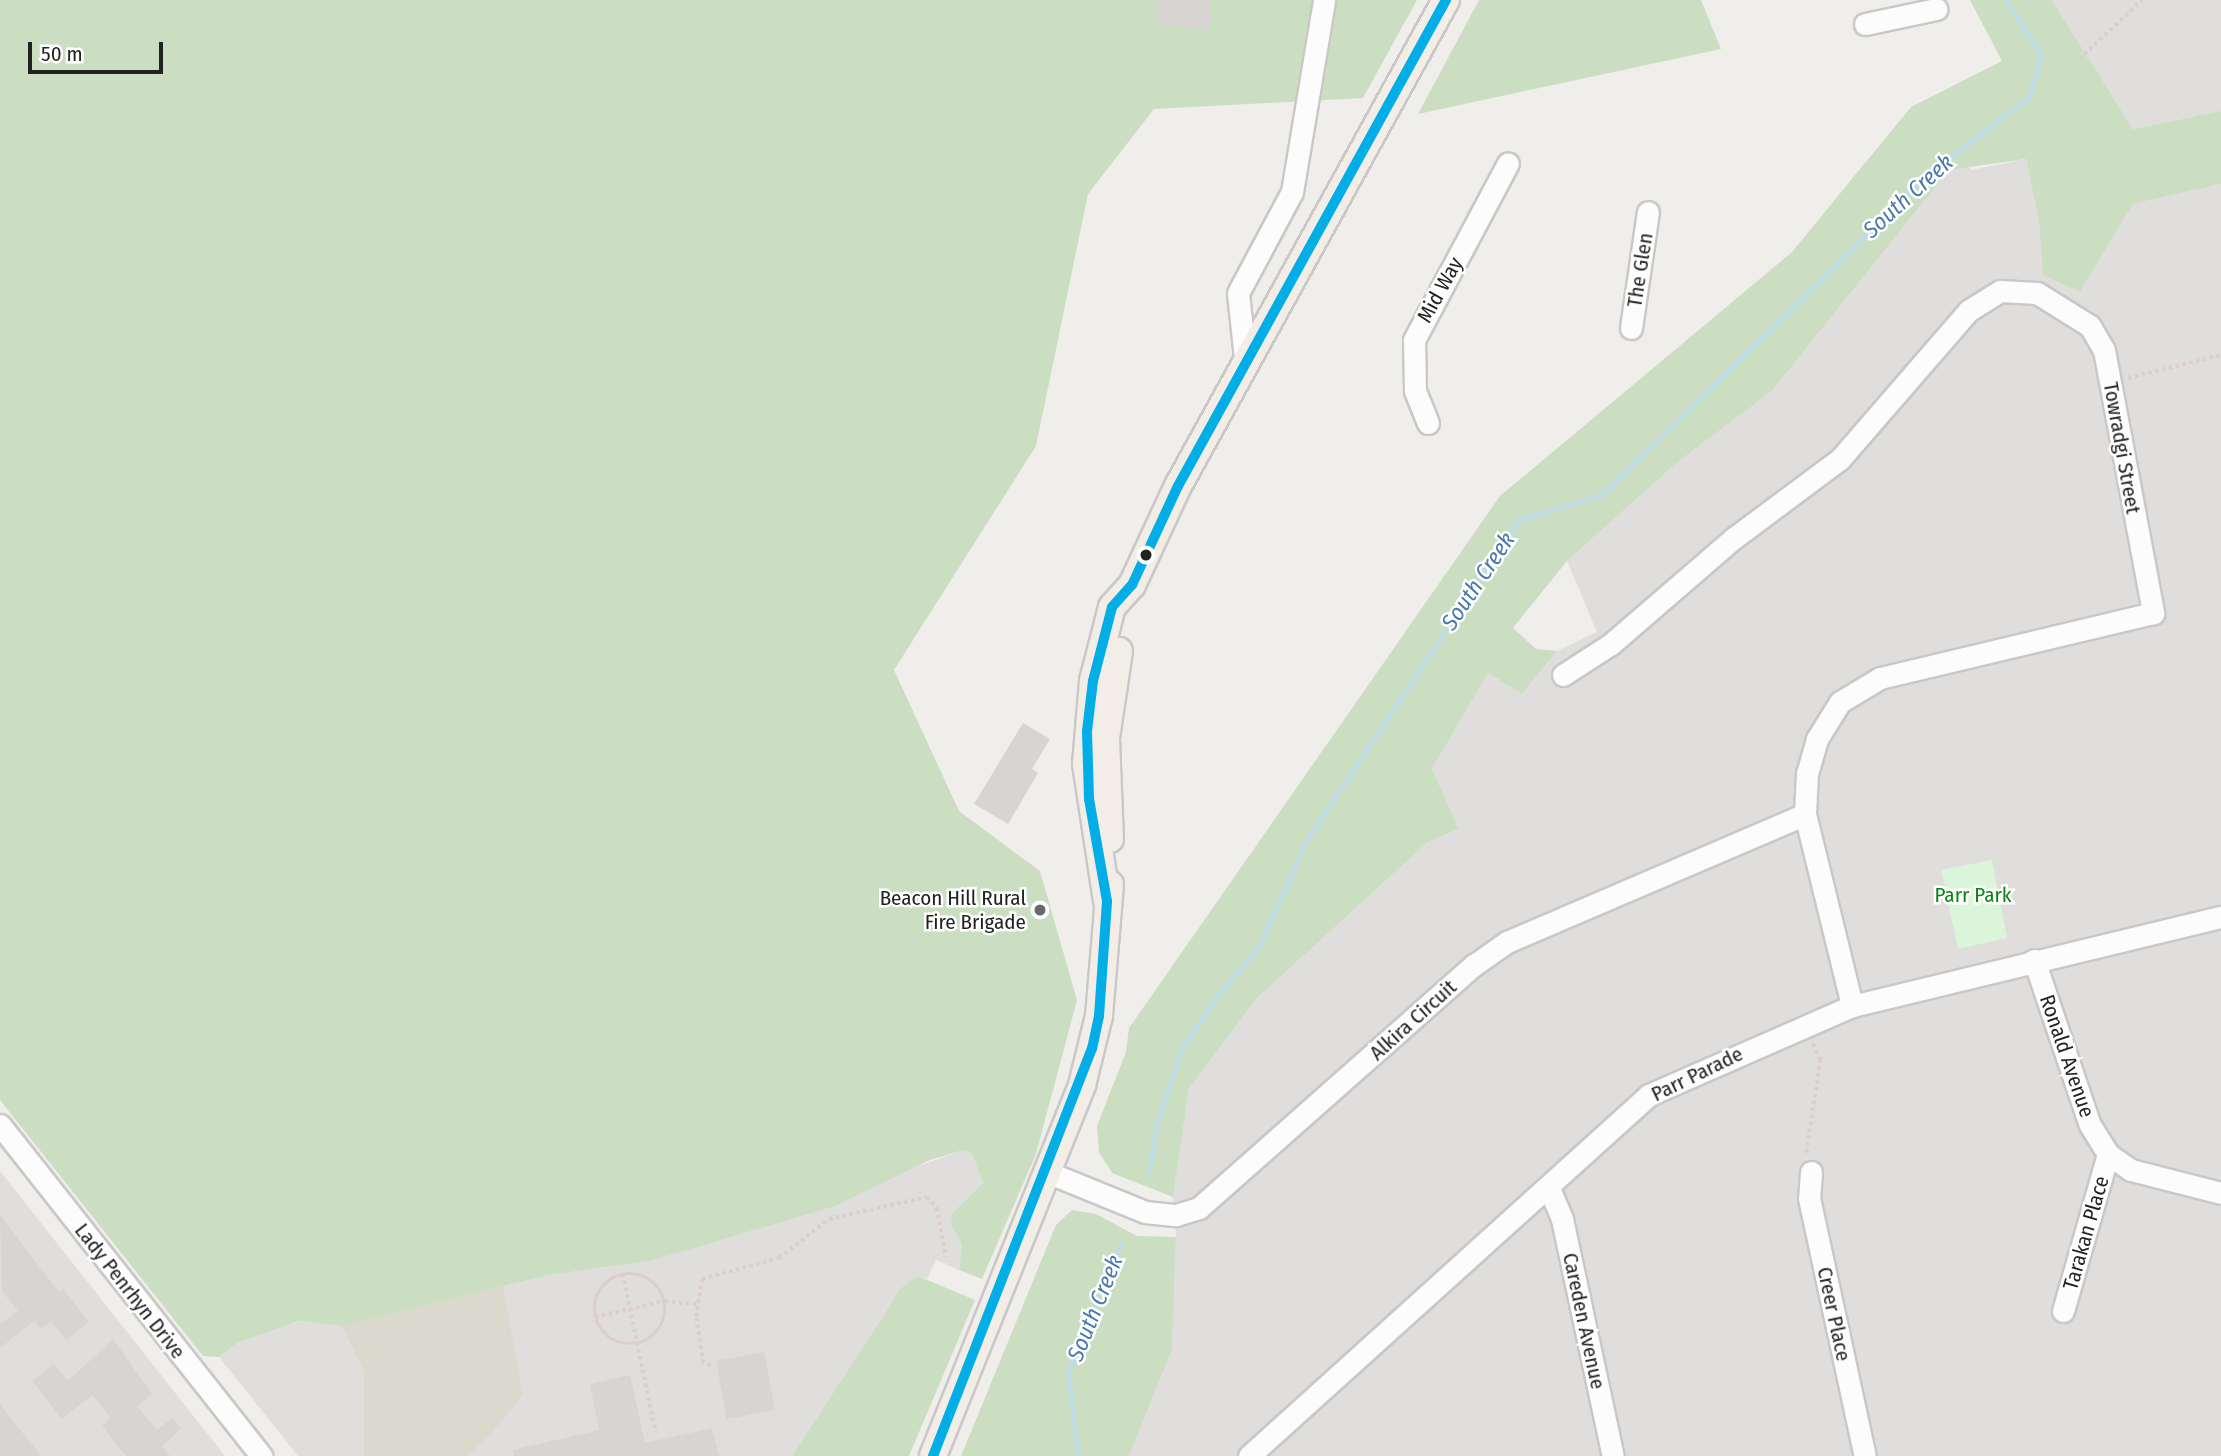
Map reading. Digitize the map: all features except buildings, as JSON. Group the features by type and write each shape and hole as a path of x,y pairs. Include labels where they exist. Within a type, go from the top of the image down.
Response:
{"main road":[{"path":"933,1456 1047,1172 1092,1049 1100,1004 1107,901 1089,799 1087,732 1112,607 1132,585 1178,486 1446,0"}],"street":[{"path":"1246,367 1238,293 1292,192 1325,0"},
{"path":"1865,24 1936,9"},
{"name":"Mid Way","path":"1428,423 1415,390 1414,340 1508,163"},
{"name":"The Glen","path":"1630,328 1648,212"},
{"name":"Towradgi Street","path":"1563,675 1611,644 1734,538 1816,481 1840,459 1968,311 2000,291 2037,293 2090,326 2104,350 2153,613 1880,678 1840,702 1817,739 1807,774 1805,814 1852,1006"},
{"name":"Alkira Circuit","path":"1047,1172 1145,1212 1176,1215 1199,1208 1474,965 1507,942 1805,814"},
{"name":"Parr Parade","path":"1248,1456 1549,1188 1649,1095 1852,1006 2221,917"},
{"name":"Ronald Avenue","path":"2034,960 2090,1125 2108,1154 2131,1170 2221,1193"},
{"name":"Lady Penrhyn Drive","path":"0,1125 261,1456"},
{"name":"Tarakan Place","path":"2063,1311 2108,1154"},
{"name":"Creer Place","path":"1811,1172 1810,1198 1865,1456"},
{"name":"Careden Avenue","path":"1549,1188 1562,1219 1613,1456"}],"path":[{"path":"2079,59 2142,0"},
{"path":"2110,383 2221,355"},
{"path":"1805,1025 1820,1060 1805,1151 1811,1172"},
{"path":"711,1366 703,1363 696,1304 699,1285 707,1276 779,1258 816,1227 842,1214 927,1197 937,1208 946,1258"},
{"path":"623,1274 656,1433"},
{"path":"623,1274 651,1280 665,1301 659,1329 637,1343 611,1338 595,1317 598,1293 623,1274"},
{"path":"595,1317 665,1301 696,1304"}],"shaded area":[{"path":"2052,0 2221,0 2221,111 2133,129"},
{"path":"2026,159 2039,222 2043,274 2080,292 2133,204 2221,184 2221,1456 1129,1456 1172,1350 1176,1237 1173,1197 1189,1089 1256,999 1428,842 1459,829 1432,769 1488,673 1522,694 1557,651 1597,632 1567,561 1679,461 1772,391 1949,170 1968,165 1971,170"},
{"path":"964,1150 972,1154 983,1183 951,1214 962,1244 959,1270 936,1260 927,1279 918,1276 889,1306 792,1456 298,1456 219,1357 237,1343 299,1321 342,1326 549,1275 650,1261"},
{"path":"0,1171 225,1456 0,1456"},
{"path":"503,1286 523,1395 490,1435 467,1456 364,1456 364,1371 342,1326"}],"green space":[{"path":"0,0 1417,0 1363,98 1154,109 1088,194 1036,446 894,670 959,811 1040,871 1077,1000 1036,1154 982,1279 959,1270 962,1244 952,1226 951,1214 983,1183 972,1154 964,1150 930,1160 835,1206 650,1261 549,1275 342,1326 299,1321 237,1343 219,1357 203,1356 0,1100"},
{"path":"1479,0 1701,0 1721,49 1418,114"},
{"path":"1970,0 2052,0 2133,129 2221,111 2221,184 2133,204 2080,292 2043,275 2039,222 2026,159 1949,170 1772,391 1679,461 1567,561 1513,628 1536,649 1557,651 1522,694 1488,673 1432,769 1459,829 1428,842 1256,999 1189,1089 1173,1197 1112,1173 1099,1152 1097,1126 1126,1052 1129,1028 1500,496 1792,252 1911,107 2002,61"},
{"name":"Parr Park","path":"1992,860 2007,938 1958,949 1941,870"},
{"path":"1072,1210 1096,1214 1137,1236 1176,1237 1172,1350 1129,1456 961,1456 1056,1225"},
{"path":"918,1276 975,1300 909,1456 792,1456 901,1288"}],"waterway":[{"name":"South Creek","path":"1149,1174 1156,1126 1181,1050 1217,996 1260,945 1307,839 1519,520 1603,494 1924,177 2029,97 2041,56 2006,0"},
{"name":"South Creek","path":"1078,1456 1068,1373 1121,1243"}],"transit line":[{"path":"933,1456 1092,1049 1099,1016 1107,901 1089,799 1087,731 1093,681 1112,607 1132,585 1178,486 1446,0"}],"place":[{"name":"Beacon Hill Rural Fire Brigade","path":"1040,910"}]}
